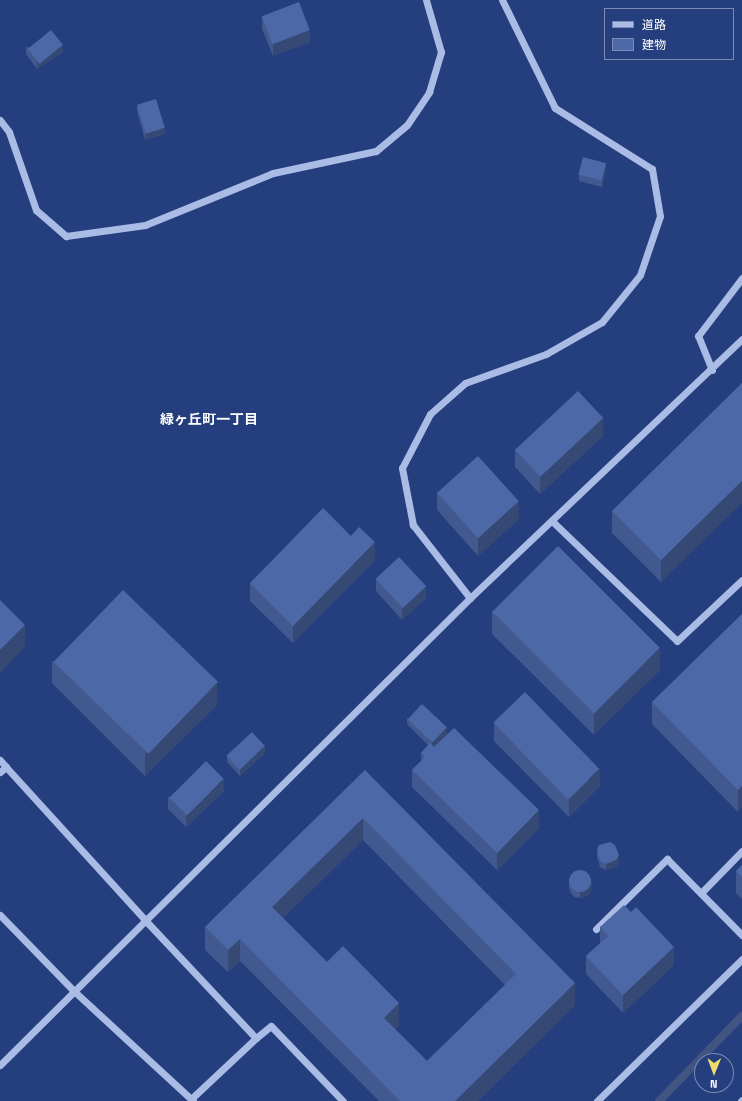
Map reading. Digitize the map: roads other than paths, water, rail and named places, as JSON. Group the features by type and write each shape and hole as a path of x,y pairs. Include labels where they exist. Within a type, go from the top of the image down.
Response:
{"lane":[{"path":"0,120 9,132 36,210 66,236 145,225 273,173 376,151 407,125 429,92 441,52 426,0"},
{"path":"470,598 413,525 402,468 430,414 465,383 546,354 602,322 640,275 660,216 652,169 555,108 502,0"},
{"path":"712,370 698,336 742,278"},
{"path":"0,1065 470,598 712,370 742,339"},
{"path":"552,521 677,641 742,580"},
{"path":"0,760 145,920 256,1038"},
{"path":"0,772 6,767"},
{"path":"701,893 742,851"},
{"path":"596,929 667,859 742,935"},
{"path":"0,915 75,992 192,1100 256,1038 271,1026 343,1101"},
{"path":"597,1101 742,959"}],"waterway":[{"path":"659,1101 742,1016"}],"district":[{"name":"緑ヶ丘町一丁目","path":"209,419"}]}
